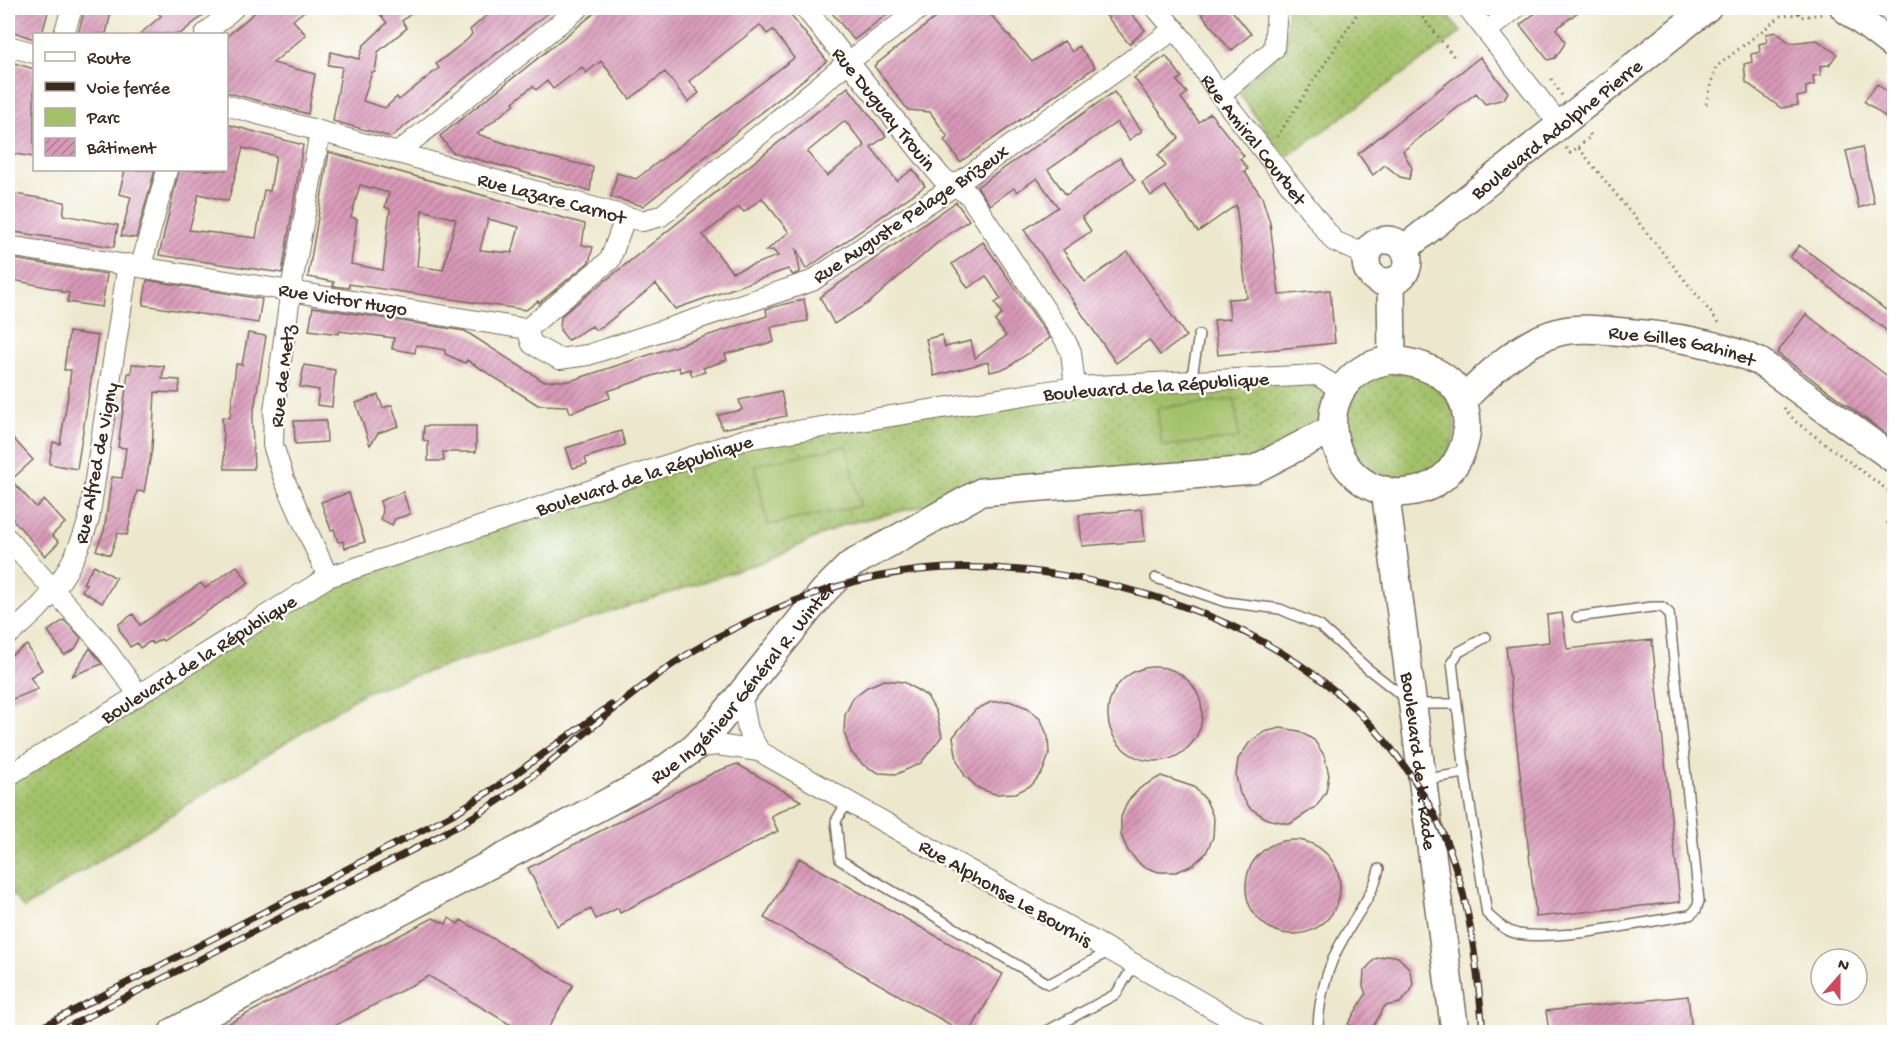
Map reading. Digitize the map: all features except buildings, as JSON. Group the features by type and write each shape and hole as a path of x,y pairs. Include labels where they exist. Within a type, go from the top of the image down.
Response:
{"street":[{"path":"64,33 72,8"},
{"path":"206,33 234,8"},
{"path":"397,153 579,8"},
{"name":"Rue Duguay Trouin","path":"805,8 940,177 969,195 1064,338 1071,352 1075,387"},
{"name":"Rue Lazare Carnot","path":"228,106 642,221 661,216 848,62 921,8"},
{"name":"Rue Amiral Courbet","path":"1156,8 1175,29 1220,95 1334,241 1366,255"},
{"path":"1220,95 1274,49 1277,8"},
{"path":"1468,8 1556,128"},
{"path":"1487,31 1516,8"},
{"name":"Boulevard Adolphe Pierre","path":"1404,249 1707,8"},
{"path":"1836,10 1894,46"},
{"name":"Rue Auguste Pelage Brizeux","path":"527,329 532,344 559,359 588,355 812,281 954,186 1175,29"},
{"path":"8,46 33,53"},
{"name":"Rue de Metz","path":"320,132 291,290 274,411 273,445 284,479 328,577"},
{"name":"Rue Alfred de Vigny","path":"8,635 28,620 55,590 79,552 89,519 135,265 167,171"},
{"path":"527,329 610,260 625,218"},
{"path":"1383,240 1395,242 1404,249 1408,260 1405,271 1391,282 1380,281 1371,275 1366,266 1366,255 1373,245 1383,240"},
{"name":"Rue Victor Hugo","path":"8,246 527,329"},
{"path":"1391,282 1392,360"},
{"name":"Rue Gilles Gahinet","path":"1463,400 1490,373 1536,341 1559,332 1594,325 1677,336 1712,344 1760,362 1894,459"},
{"path":"1392,360 1415,362 1437,372 1463,400 1466,434 1457,464 1436,483 1416,491 1385,490 1370,486 1351,472 1339,454 1332,429 1340,389 1365,368 1392,360"},
{"name":"Boulevard de la République","path":"8,776 328,577 746,439 1075,387 1317,375 1340,389"},
{"name":"Rue Ingénieur Général R. Winter","path":"173,1032 648,781 694,748 824,591 850,565 981,492 1253,470 1332,429"},
{"name":"Boulevard de la Rade","path":"1385,490 1455,1032"},
{"path":"8,539 101,643 139,695"},
{"path":"741,694 748,730 759,751"},
{"name":"Rue Alphonse Le Bourhis","path":"694,748 717,746 759,751 1254,1032"}],"lane":[{"path":"1191,381 1198,335"},
{"path":"1156,578 1226,602 1280,609 1320,626 1368,669 1413,704 1456,704"},
{"path":"1486,637 1459,652 1452,662 1465,773 1487,914 1502,928 1516,934 1549,936 1690,915 1696,910 1699,901 1669,613 1662,608 1652,607 1576,617"},
{"path":"1423,780 1465,773"},
{"path":"847,802 836,821 840,860 1049,984 1110,951"},
{"path":"1318,1032 1318,1010 1329,970 1341,942 1374,890 1379,869"},
{"path":"1045,1032 1116,994 1134,965"}],"path":[{"path":"1265,153 1361,8"},
{"path":"1415,8 1455,58"},
{"path":"1793,8 1800,17 1836,10"},
{"path":"1706,104 1716,67 1781,16 1799,14"},
{"path":"1556,128 1570,153 1578,147 1721,325 1712,344"},
{"path":"1782,406 1796,422 1894,495"},
{"path":"1887,524 1894,515"}],"green space":[{"path":"1288,8 1441,8 1461,32 1285,158 1237,90 1285,48"},
{"path":"1415,371 1450,399 1455,431 1447,454 1432,469 1412,477 1392,476 1372,469 1357,456 1348,437 1348,413 1352,400 1364,384 1382,376"},
{"path":"1317,375 1340,389 1332,429 1253,470 981,492 842,525 764,562 365,692 24,908 8,889 8,776 328,577 746,439 1075,387"},
{"path":"1235,399 1239,438 1162,446 1157,408"},
{"path":"847,446 860,506 768,525 755,465"}],"railway":[{"path":"58,1032 468,820 534,775 649,681 732,629 795,601 838,586 880,576 922,570 964,568 1048,573 1134,591 1178,605 1221,621 1262,641 1300,665 1336,692 1369,722 1398,757 1439,823 1460,881 1467,911 1477,971 1483,1032"},
{"path":"32,1032 455,813 504,782 611,705"}]}
